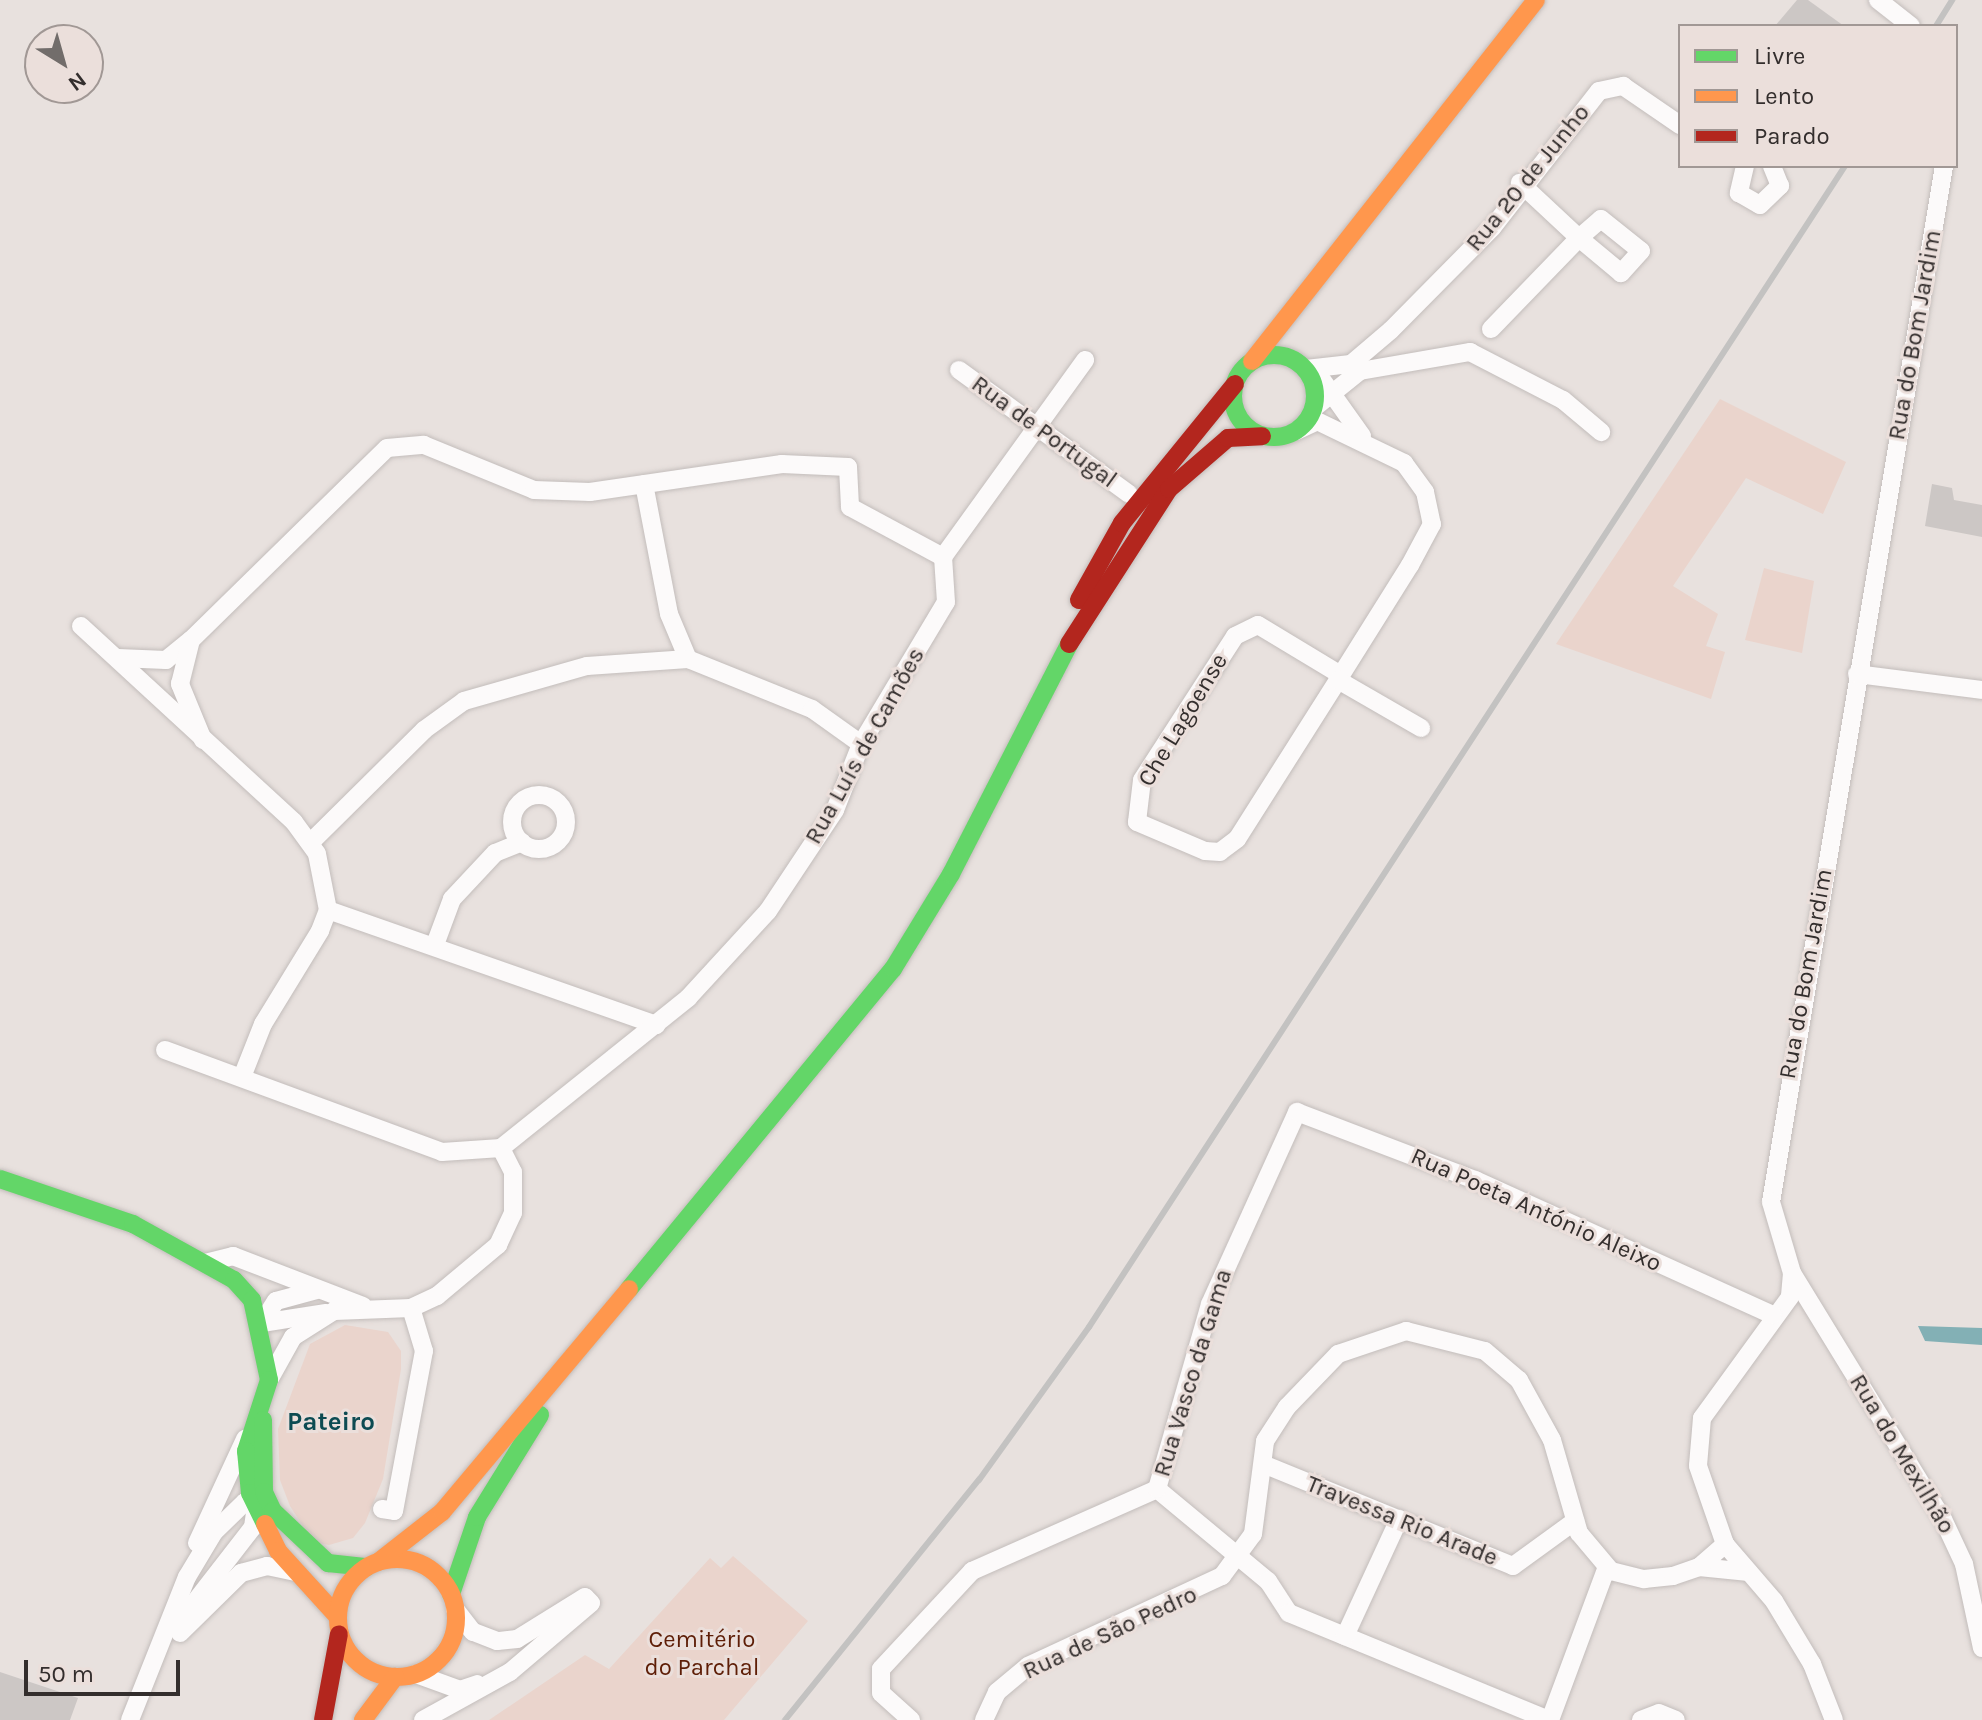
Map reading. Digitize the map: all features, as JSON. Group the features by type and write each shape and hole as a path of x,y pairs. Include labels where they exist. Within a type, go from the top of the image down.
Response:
{"main road":[{"path":"1015,739 1031,687 1122,523 1536,0"},
{"path":"323,1720 348,1585 442,1512 595,1324 893,969 951,874 1015,739 1089,604 1169,489 1228,438 1296,431 1314,408 1294,328 1307,303 1399,175"},
{"path":"1252,361 1275,354 1306,367"},
{"path":"1235,384 1236,414 1262,436"},
{"path":"0,1179 133,1224 234,1280 262,1323 269,1380 262,1404 264,1503 295,1572 339,1625 358,1663 395,1677 416,1674 447,1648 453,1602 477,1517 595,1324"},
{"path":"264,1503 328,1563 418,1563 453,1602"},
{"path":"363,1720 395,1677"}],"street":[{"path":"1878,0 1908,24"},
{"name":"Rua 20 de Junho","path":"1351,364 1391,330 1492,228 1520,183 1599,91 1623,86 1678,124"},
{"path":"1742,168 1739,193 1760,205 1780,186 1773,168"},
{"name":"Rua do Bom Jardim","path":"1792,1273 1771,1202 1772,1168 1944,168"},
{"path":"1491,329 1579,238 1520,183"},
{"path":"1391,330 1395,363"},
{"path":"1314,408 1360,371 1470,352 1563,400 1601,432"},
{"path":"114,657 141,664 166,660 191,640 387,448 424,445 534,490 644,484 782,464 848,467 850,507 943,557 1035,425 1085,360"},
{"path":"1306,367 1395,363"},
{"path":"1306,367 1333,395 1357,433 1404,463"},
{"name":"Rua de Portugal","path":"959,370 1129,494"},
{"path":"1296,431 1317,421 1404,463"},
{"name":"Che Lagoense","path":"1404,463 1425,492 1432,524 1339,678 1237,839 1220,852 1137,822 1142,780 1235,636 1258,625 1339,678 1421,728"},
{"path":"644,484 669,614 688,659"},
{"name":"Rua Luís de Camões","path":"501,1148 656,1025 768,911 835,810 861,744 946,602 943,557"},
{"path":"81,626 310,843 328,910 263,1024 242,1077"},
{"path":"191,640 180,684 203,740"},
{"path":"310,843 424,730 464,701 587,666 688,659 812,709 861,744"},
{"path":"1857,674 1982,690"},
{"path":"436,942 452,899 495,853 522,842"},
{"path":"328,910 436,942 656,1025"},
{"path":"165,1050 442,1152 501,1148 513,1172 513,1213 498,1245 437,1296 411,1308 334,1311 262,1323"},
{"name":"Rua Poeta António Aleixo","path":"1297,1112 1475,1180 1773,1315"},
{"name":"Rua Vasco da Gama","path":"911,1720 881,1693 881,1669 972,1571 1157,1489 1210,1304 1297,1112"},
{"path":"205,1263 233,1256 373,1310"},
{"path":"1792,1273 1790,1297 1773,1315 1702,1418 1696,1441 1725,1544 1749,1572 1812,1664 1834,1720"},
{"name":"Rua do Mexilhão","path":"1792,1273 1943,1519 1964,1564 1982,1648"},
{"path":"262,1323 276,1301 317,1290"},
{"path":"382,1509 394,1511 424,1351 411,1308"},
{"path":"269,1380 293,1337 334,1311"},
{"name":"Rua de São Pedro","path":"984,1720 997,1692 1028,1666 1198,1593 1238,1559 1253,1534 1265,1441 1287,1407 1338,1354 1406,1331 1443,1335 1485,1351 1519,1380 1552,1440 1575,1521 1607,1567"},
{"path":"130,1720 155,1657 175,1592 262,1404"},
{"name":"Travessa Rio Arade","path":"1263,1464 1513,1566 1575,1521"},
{"path":"1157,1489 1268,1581 1289,1613 1549,1720 1607,1567 1644,1579 1699,1567 1749,1572"},
{"path":"155,1657 230,1548 253,1527 264,1503"},
{"path":"1345,1636 1399,1519"},
{"path":"1699,1567 1725,1544"},
{"path":"155,1657 241,1573 267,1566 295,1572"},
{"path":"423,1720 510,1672 591,1603 585,1597 517,1639 497,1641 473,1632 453,1602"},
{"path":"416,1674 460,1690 510,1672"},
{"path":"1641,1720 1659,1713 1676,1720"}],"green space":[{"path":"1720,399 1846,462 1823,514 1746,478 1673,586 1718,614 1706,646 1725,652 1711,699 1556,644"},
{"path":"1764,568 1814,581 1802,653 1745,640"},
{"path":"345,1325 388,1332 401,1351 401,1369 383,1479 365,1523 353,1538 329,1545 313,1542 290,1506 280,1480 278,1429 310,1344"},
{"name":"Cemitério do Parchal","path":"733,1556 808,1621 724,1720 489,1720 585,1655 609,1669 710,1558 721,1568"}],"water":[{"path":"1918,1326 1982,1328 1982,1345 1925,1341"}],"building":[{"path":"1797,0 1808,0 1841,24 1777,24"},
{"path":"1932,484 1952,488 1954,500 1982,505 1982,537 1925,526"},
{"path":"0,1672 78,1698 70,1720 0,1720"}],"railway":[{"path":"1937,24 1952,0"},
{"path":"785,1720 979,1480 1089,1327 1844,168"}],"traffic: fast":[{"path":"1274,355 1290,358 1303,367 1312,380 1315,396 1312,412 1303,425 1290,434 1274,437 1258,434 1245,425 1236,412 1233,396 1236,380 1245,367 1258,358 1274,355"},
{"path":"629,1289 893,969 951,874 1069,644"},
{"path":"0,1179 133,1224 234,1280 252,1300 269,1380 246,1451 250,1493 265,1524"},
{"path":"451,1594 477,1517 540,1415"},
{"path":"263,1420 264,1492 273,1511 328,1563 367,1567"}],"traffic: slow":[{"path":"1252,361 1536,0"},
{"path":"378,1562 442,1512 629,1289"},
{"path":"265,1524 278,1551 338,1617"},
{"path":"397,1559 430,1569 446,1585 456,1618 446,1651 430,1667 397,1677 364,1667 348,1651 338,1618 348,1585 364,1569 397,1559"},
{"path":"363,1720 395,1677"}],"traffic: jam":[{"path":"1079,600 1122,523 1235,384"},
{"path":"1069,644 1169,489 1228,438 1262,436"},
{"path":"323,1720 339,1634"}],"district":[{"name":"Pateiro","path":"331,1422"}]}
